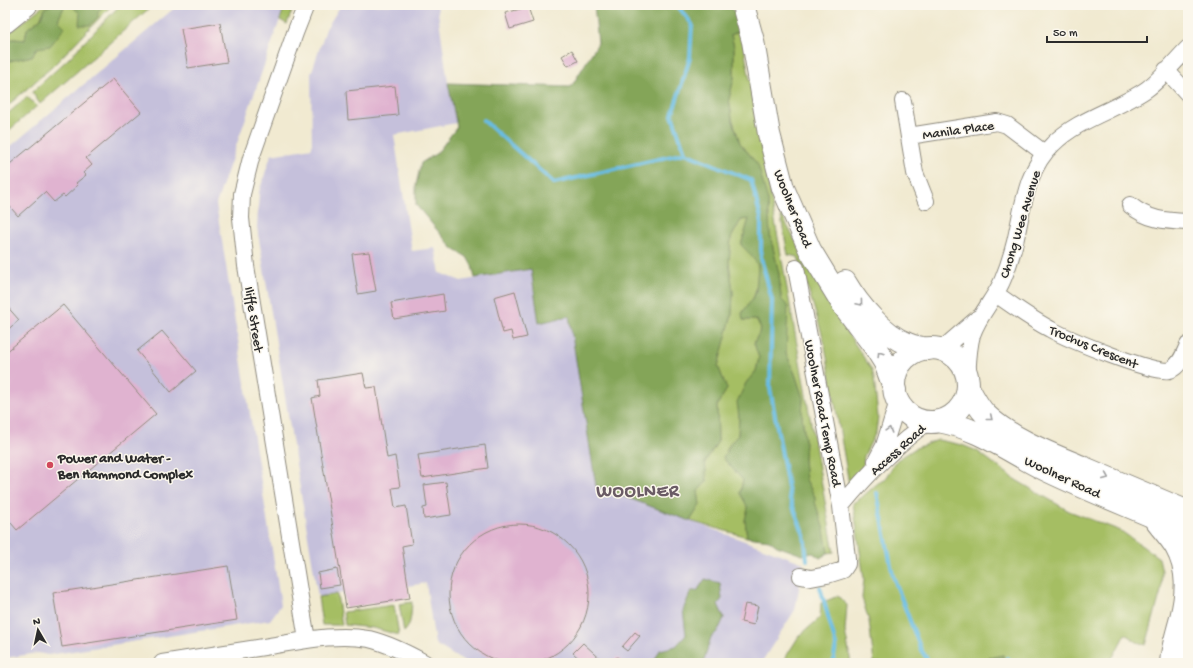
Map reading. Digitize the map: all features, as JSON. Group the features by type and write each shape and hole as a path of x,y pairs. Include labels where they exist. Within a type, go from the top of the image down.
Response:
{"main road":[{"path":"5,22 26,5"},
{"name":"Woolner Road","path":"744,5 769,134 783,188 810,250 844,306 885,362 896,396"},
{"name":"Woolner Road","path":"756,5 785,154 815,230 848,288 871,316 886,331 902,342 935,350"},
{"path":"935,350 951,355 957,359 965,371 968,384 965,400 958,410 949,417 933,422 912,416 903,410 896,396 896,374 902,363 913,353 935,350"},
{"name":"Woolner Road","path":"968,384 980,408 985,414 1005,429 1152,507 1188,532"},
{"name":"Woolner Road","path":"933,422 956,425 965,428 1049,471 1152,507 1188,512"},
{"path":"1171,663 1172,650 1186,593 1185,570 1176,546 1152,507 1165,497 1188,501"},
{"path":"1180,663 1188,637"}],"street":[{"name":"Iliffe Street","path":"306,5 251,158 242,194 240,218 246,266 307,640"},
{"name":"Chong Wee Avenue","path":"968,384 971,340 976,326 992,300 1009,262 1027,189 1044,154 1066,132 1145,90 1188,48"},
{"path":"1166,70 1188,94"},
{"name":"Manila Place","path":"903,100 915,173 926,201"},
{"name":"Manila Place","path":"909,136 997,122 1007,125 1044,154"},
{"path":"1130,205 1139,212 1156,219 1188,222"},
{"name":"Woolner Road Temp Road","path":"796,268 841,506 848,564 843,570 811,578 801,576"},
{"name":"Chong Wee Avenue","path":"935,350 973,322 992,300"},
{"name":"Trochus Crescent","path":"992,300 1078,342 1154,369 1170,370 1175,367 1188,345"},
{"name":"Access Road","path":"866,477 884,446 896,396"},
{"name":"Access Road","path":"841,506 866,477 896,447 933,422"},
{"path":"162,663 216,659 307,640 344,637 368,639 394,647 424,663"}],"shaded area":[{"path":"178,5 285,5 216,204 281,605 270,620 48,655 38,653 5,658 5,151"},
{"path":"341,5 437,5 448,83 456,123 394,135 412,251 435,248 440,273 461,281 531,269 539,323 569,316 596,486 804,563 795,610 761,663 466,663 435,644 426,583 408,586 410,598 346,608 343,593 318,597 257,227 259,192 271,155 312,148 311,74 326,29"}],"green space":[{"path":"44,5 50,5 45,8 41,18 27,29 25,40 13,39 5,42 5,36"},
{"path":"50,5 62,5 64,7 58,20 65,27 50,46 37,48 32,56 5,62 5,42 13,39 25,40 27,29 41,18 45,8"},
{"path":"62,5 73,5 79,12 88,13 101,8 104,5 112,5 53,66 5,108 5,62 32,56 58,20 64,7"},
{"path":"73,5 104,6 98,11 98,17 90,25 79,25 80,13"},
{"path":"120,5 153,5 40,104 32,92 68,59"},
{"path":"285,5 294,5 287,24 280,20"},
{"path":"594,5 731,5 741,30 731,35 734,47 734,78 729,99 732,118 740,143 758,165 768,201 770,235 779,274 781,299 788,306 786,353 803,398 802,416 805,440 804,460 806,480 815,497 815,502 824,530 828,553 820,558 813,553 802,555 777,546 769,540 747,537 745,520 748,508 740,493 743,480 723,458 730,444 738,435 739,417 737,402 746,383 756,371 759,358 754,343 761,329 757,320 743,320 742,313 754,297 756,291 758,265 741,245 749,219 741,220 731,238 729,262 733,292 732,314 718,366 727,389 717,405 718,441 705,462 707,481 698,491 700,505 690,521 596,486 569,316 539,323 531,269 475,278 472,266 467,257 453,249 416,205 416,185 421,163 437,153 457,127 448,83 571,87 598,43"},
{"path":"741,30 834,552 828,553 824,530 814,502 815,497 806,480 804,460 805,440 802,416 803,398 786,353 779,274 770,235 768,201 750,155 740,143 732,118 729,99 734,78 734,47 731,35"},
{"path":"27,97 37,106 5,134 5,116"},
{"path":"780,212 830,306 872,370 878,417 876,432 864,456 863,468 853,484 849,484 824,340 798,257 788,255"},
{"path":"749,219 741,245 750,253 758,266 754,296 744,311 743,320 757,320 761,329 754,343 759,358 756,371 746,383 738,402 738,435 730,444 723,458 743,480 740,493 749,508 745,520 747,537 690,521 700,505 698,491 707,481 705,462 718,441 717,405 727,389 718,366 732,314 733,292 729,262 731,238 741,220"},
{"path":"938,440 962,445 977,451 1016,480 1069,511 1121,531 1159,558 1162,571 1161,591 1146,645 1137,642 1125,634 1113,657 1105,663 1003,663 1003,655 989,658 987,663 874,663 869,621 862,598 864,579 853,503 884,480 897,460 916,448"},
{"path":"705,579 720,583 722,599 718,604 724,618 718,631 711,637 703,663 653,663 660,650 676,646 686,635 683,610 691,591 697,591"},
{"path":"337,594 342,625 322,625 318,597"},
{"path":"838,596 847,605 845,631 851,663 782,663 799,636 820,618 821,603"},
{"path":"412,602 410,622 404,632 399,604"},
{"path":"394,605 399,635 373,628 345,625 343,612"},
{"path":"1003,655 1003,663 987,663 989,658"}],"building":[{"path":"528,7 533,22 510,29 505,13"},
{"path":"220,23 227,62 188,68 181,29"},
{"path":"572,50 578,61 568,66 562,56"},
{"path":"113,79 141,112 86,158 92,165 83,173 86,175 76,183 78,185 65,197 63,195 54,202 45,192 18,216 5,201 5,168"},
{"path":"395,86 398,115 348,120 346,91"},
{"path":"369,252 376,291 358,294 352,254"},
{"path":"515,291 527,337 513,340 511,331 503,333 494,297"},
{"path":"443,294 445,311 394,319 391,303"},
{"path":"5,304 19,320 5,332"},
{"name":"Power and Water - Ben Hammond Complex","path":"63,305 156,414 17,530 5,516 5,353"},
{"path":"162,331 196,371 171,392 137,351"},
{"path":"363,373 366,388 376,387 387,458 395,456 400,487 392,488 395,508 406,506 412,544 402,546 410,598 346,608 312,398 320,396 318,380"},
{"path":"485,445 488,468 422,478 418,455"},
{"path":"446,482 451,515 424,519 423,508 427,507 424,485"},
{"path":"526,524 546,529 569,544 584,567 588,580 588,608 584,621 569,644 546,659 533,663 512,664 492,659 469,644 454,621 450,608 449,587 454,567 469,544 492,529 505,525"},
{"path":"228,566 237,620 62,647 53,593"},
{"path":"337,569 340,585 320,588 318,573"},
{"path":"745,604 758,606 754,625 741,622"},
{"path":"635,632 640,636 627,651 622,647"},
{"path":"583,643 605,663 584,663 573,653"},
{"path":"617,657 624,663 611,663"}],"waterway":[{"path":"677,5 692,24 690,58 672,115 685,153 751,180 761,218 761,258 772,300 770,388 790,499 804,535 807,560"},
{"path":"483,120 554,183 685,153"},
{"path":"877,493 893,576 921,650 930,663"},
{"path":"820,587 836,645 833,663"},
{"path":"1007,658 1014,663"}],"place":[{"name":"Power and Water - Ben Hammond Complex","path":"50,465"}],"district":[{"name":"WOOLNER","path":"638,490"}]}
